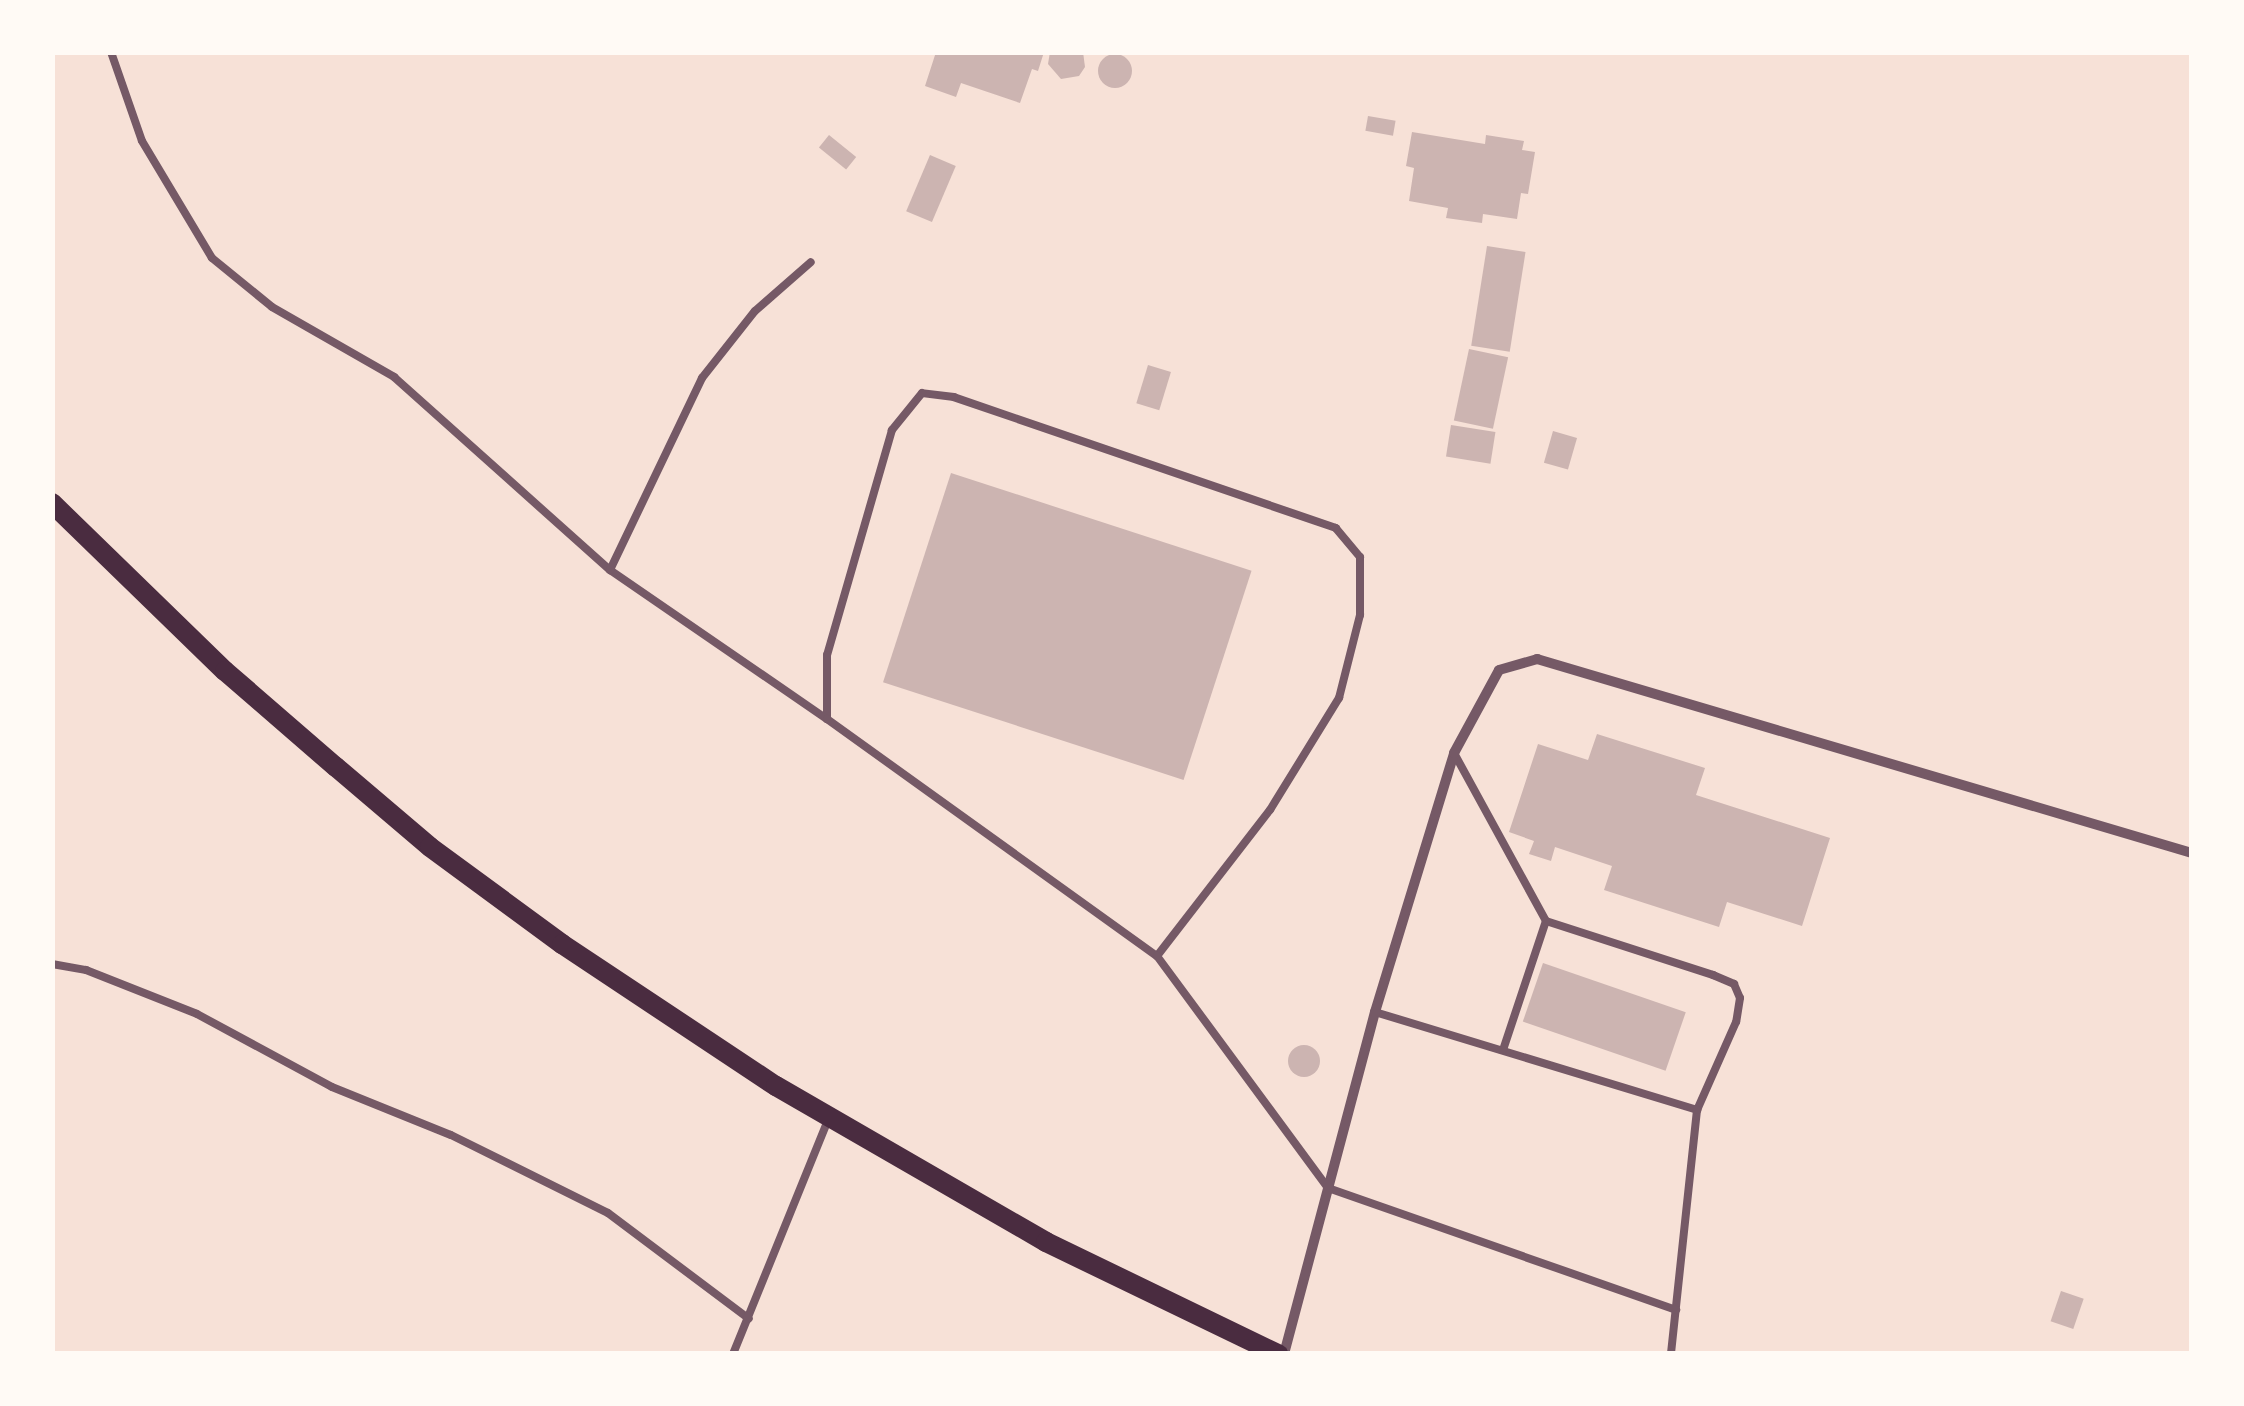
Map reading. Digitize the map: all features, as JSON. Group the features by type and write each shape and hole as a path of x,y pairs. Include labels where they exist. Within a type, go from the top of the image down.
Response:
{"main road":[{"path":"52,503 225,671 430,847 579,955 829,1116 1046,1242 1281,1354"}],"street":[{"path":"1281,1354 1375,1012 1454,753 1499,670 1537,658 2192,853"}],"lane":[{"path":"111,52 142,141 212,258 272,307 394,377 610,570 1157,956 1328,1188 1676,1310"},
{"path":"610,570 702,378 755,311 811,262"},
{"path":"826,719 827,655 892,430 922,393 954,396 1336,528 1360,557 1360,615 1339,698 1270,810 1157,956"},
{"path":"1454,753 1546,921 1734,984 1740,998 1736,1022 1697,1110 1671,1354"},
{"path":"1503,1050 1546,921"},
{"path":"52,964 86,970 197,1014 332,1087 451,1135 608,1213 749,1320"},
{"path":"1375,1012 1697,1110"},
{"path":"733,1354 829,1116"}],"building":[{"path":"936,52 1044,52 1038,71 1032,69 1020,103 961,83 956,97 925,86"},
{"path":"1050,52 1083,52 1085,67 1079,76 1061,79 1048,64"},
{"path":"1115,54 1127,59 1132,71 1127,83 1115,88 1103,83 1098,71 1103,59"},
{"path":"1368,116 1396,121 1393,136 1365,131"},
{"path":"1412,132 1485,144 1486,135 1524,141 1522,150 1535,152 1528,194 1521,193 1517,219 1483,214 1482,223 1446,218 1448,208 1409,201 1414,168 1406,166"},
{"path":"829,135 856,157 846,169 819,147"},
{"path":"930,155 956,166 932,222 906,211"},
{"path":"1487,246 1526,252 1510,352 1471,346"},
{"path":"1469,349 1508,357 1493,429 1454,420"},
{"path":"1148,365 1171,372 1159,410 1136,403"},
{"path":"1451,425 1495,432 1490,464 1446,457"},
{"path":"1553,431 1577,438 1568,470 1544,463"},
{"path":"951,473 1252,571 1184,780 883,682"},
{"path":"1597,734 1705,768 1696,795 1830,838 1802,926 1727,902 1719,927 1604,890 1612,866 1555,847 1551,861 1529,854 1534,841 1509,832 1538,744 1588,760"},
{"path":"1543,963 1686,1012 1666,1071 1523,1022"},
{"path":"1304,1045 1316,1049 1320,1061 1316,1073 1304,1077 1292,1073 1288,1061 1292,1049"},
{"path":"2061,1291 2084,1299 2073,1329 2051,1321"}]}
